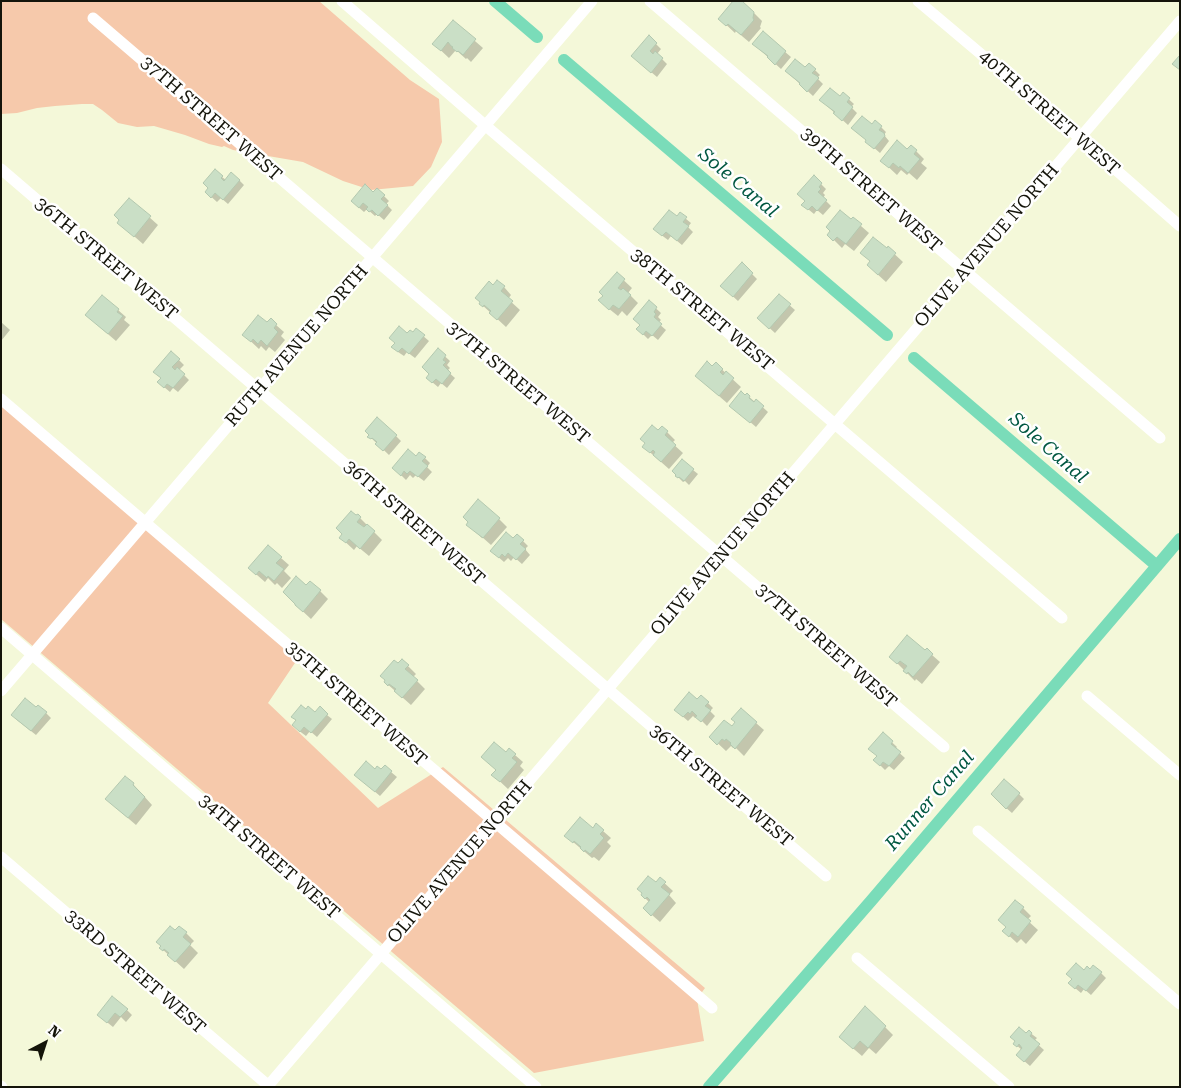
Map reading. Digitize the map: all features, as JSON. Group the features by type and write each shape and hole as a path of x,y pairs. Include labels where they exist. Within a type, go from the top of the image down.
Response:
{"street":[{"name":"38TH STREET WEST","path":"342,1 1062,618"},
{"name":"RUTH AVENUE NORTH","path":"1,691 592,1"},
{"name":"39TH STREET WEST","path":"650,1 1160,438"},
{"name":"40TH STREET WEST","path":"918,1 1080,138 1180,226"},
{"name":"37TH STREET WEST","path":"93,18 944,747"},
{"name":"OLIVE AVENUE NORTH","path":"268,1086 1180,21"},
{"name":"36TH STREET WEST","path":"1,169 826,876"},
{"name":"35TH STREET WEST","path":"1,399 712,1008"},
{"name":"34TH STREET WEST","path":"1,628 536,1087"},
{"path":"1087,696 1180,775"},
{"path":"978,831 1180,1004"},
{"name":"33RD STREET WEST","path":"1,857 268,1086"},
{"path":"857,958 1009,1087"}],"shaded area":[{"path":"1,1 319,1 410,80 439,99 442,142 431,167 413,186 371,190 343,181 303,162 233,150 154,126 137,127 118,123 93,104 55,106 1,114"},
{"path":"1,400 303,651 268,703 378,808 443,767 705,988 697,999 704,1041 534,1073 1,619"}],"building":[{"path":"733,1 742,1 754,12 754,20 741,35 728,24 726,26 718,19"},
{"path":"453,20 476,39 463,55 452,48 448,42 441,51 432,44"},
{"path":"763,31 786,51 775,65 768,56 752,44"},
{"path":"649,35 657,43 650,51 653,54 655,51 663,58 651,73 631,56"},
{"path":"1180,55 1180,70 1172,64"},
{"path":"795,59 805,67 809,63 816,69 812,73 819,78 807,92 800,83 785,71"},
{"path":"830,88 840,96 843,92 850,98 847,102 853,107 842,121 833,113 835,112 819,100"},
{"path":"862,116 872,124 875,120 882,126 879,130 885,136 874,149 851,128"},
{"path":"897,140 907,149 911,145 917,150 914,154 920,159 908,173 893,163 889,168 880,161"},
{"path":"215,169 223,176 221,178 224,181 231,172 240,180 223,200 215,193 211,198 205,192 208,188 203,183"},
{"path":"814,175 822,183 819,187 821,189 818,192 827,200 817,211 812,206 808,210 801,205 805,201 797,194"},
{"path":"365,184 373,192 377,188 385,195 381,199 388,205 378,216 372,210 369,212 366,209 368,207 363,203 359,208 351,201"},
{"path":"129,198 151,216 134,237 117,223 119,220 114,215"},
{"path":"669,210 677,216 680,212 687,217 683,222 689,226 677,241 666,232 662,236 653,229"},
{"path":"840,210 851,219 853,217 862,224 846,244 837,237 833,241 827,235 830,231 826,227"},
{"path":"873,237 896,253 878,275 867,265 870,261 860,253"},
{"path":"742,262 753,273 733,297 720,286"},
{"path":"617,272 625,279 618,288 621,290 623,288 631,295 619,309 613,305 609,310 598,300 603,296 599,292"},
{"path":"497,280 505,286 501,291 513,301 497,320 489,313 491,311 484,305 483,307 479,304 480,302 475,298 489,281 493,285"},
{"path":"779,294 791,304 769,329 757,318"},
{"path":"102,295 119,309 117,312 123,316 108,334 85,315"},
{"path":"649,300 657,307 654,317 662,324 652,336 646,331 643,335 636,329 640,325 633,319"},
{"path":"258,315 267,322 271,318 277,324 274,328 278,332 267,346 261,340 258,344 253,339 251,342 242,335"},
{"path":"399,326 407,333 410,330 413,332 416,328 425,335 409,354 402,348 398,352 391,347 395,343 389,338"},
{"path":"438,348 446,355 443,360 446,362 443,365 451,373 442,384 436,379 432,383 426,378 429,374 422,367"},
{"path":"171,351 180,359 172,367 175,370 177,367 185,374 173,388 167,384 164,388 157,382 161,378 153,372"},
{"path":"707,361 712,366 716,362 723,369 720,372 723,375 726,371 734,378 719,396 695,376"},
{"path":"741,391 745,395 747,393 754,402 756,399 764,406 750,423 729,406"},
{"path":"377,417 397,435 383,451 375,444 377,442 367,437 369,435 365,431"},
{"path":"652,425 658,430 662,426 668,431 665,435 676,445 661,462 653,455 655,452 653,450 650,453 642,447 645,443 640,439"},
{"path":"408,449 416,456 419,452 426,457 422,461 428,466 418,477 410,471 407,474 404,471 401,476 392,468"},
{"path":"682,459 694,469 684,481 675,476 672,471"},
{"path":"478,499 500,518 483,538 466,525 468,522 463,517"},
{"path":"351,511 361,517 357,522 364,527 367,524 375,531 360,549 349,539 346,543 339,538 342,534 336,528"},
{"path":"506,532 513,538 517,534 524,540 520,544 526,549 516,560 508,553 505,557 502,554 499,558 490,551"},
{"path":"268,545 282,557 276,563 284,569 274,581 259,571 256,575 248,568"},
{"path":"296,576 306,585 310,581 321,590 303,612 283,592"},
{"path":"907,635 933,654 913,677 908,672 907,674 903,671 907,666 900,661 897,664 889,657"},
{"path":"402,659 409,665 405,669 418,680 402,698 394,691 396,689 389,684 388,686 380,676 394,660 398,663"},
{"path":"689,692 697,699 701,695 709,702 705,706 711,710 701,722 692,711 683,717 674,710"},
{"path":"25,698 36,707 38,705 47,712 31,731 11,715"},
{"path":"301,705 306,709 308,706 315,712 320,706 328,714 311,733 304,727 300,732 292,725 296,720 291,717"},
{"path":"741,708 757,722 735,749 726,739 725,741 722,739 717,745 709,737 724,720 732,726 735,722 731,719"},
{"path":"883,732 893,741 891,744 901,752 889,766 883,762 880,766 873,760 877,756 868,749"},
{"path":"494,742 506,752 509,748 516,754 512,758 517,762 500,782 491,775 496,770 481,757"},
{"path":"366,761 375,769 377,766 381,769 385,765 392,771 375,792 354,775"},
{"path":"125,776 134,783 133,785 145,797 128,818 105,799"},
{"path":"1004,779 1020,793 1006,809 991,794"},
{"path":"580,817 593,828 596,823 604,830 600,834 604,838 590,854 585,850 584,852 574,841 573,843 564,836"},
{"path":"648,876 656,882 660,877 666,882 661,887 670,894 651,916 643,908 650,900 647,897 645,899 637,889"},
{"path":"1015,900 1024,907 1020,912 1031,921 1018,937 1012,932 1009,937 1002,931 1006,927 998,920"},
{"path":"170,926 175,930 179,926 187,932 183,937 191,944 175,962 167,955 169,953 159,948 161,946 156,942"},
{"path":"1076,963 1084,970 1087,966 1090,969 1093,965 1102,972 1086,991 1078,985 1075,989 1068,983 1072,979 1066,974"},
{"path":"112,996 128,1009 120,1017 115,1013 107,1023 97,1015"},
{"path":"865,1006 886,1026 868,1048 860,1041 853,1049 839,1037"},
{"path":"1019,1027 1026,1033 1029,1030 1032,1033 1030,1036 1040,1044 1024,1062 1016,1055 1022,1048 1019,1044 1017,1047 1013,1044 1015,1041 1010,1037"}],"waterway":[{"name":"Sole Canal","path":"495,1 537,37"},
{"name":"Sole Canal","path":"564,60 887,335"},
{"name":"Sole Canal","path":"914,358 1157,566"},
{"name":"Runner Canal","path":"709,1087 871,901 1180,539"}]}
